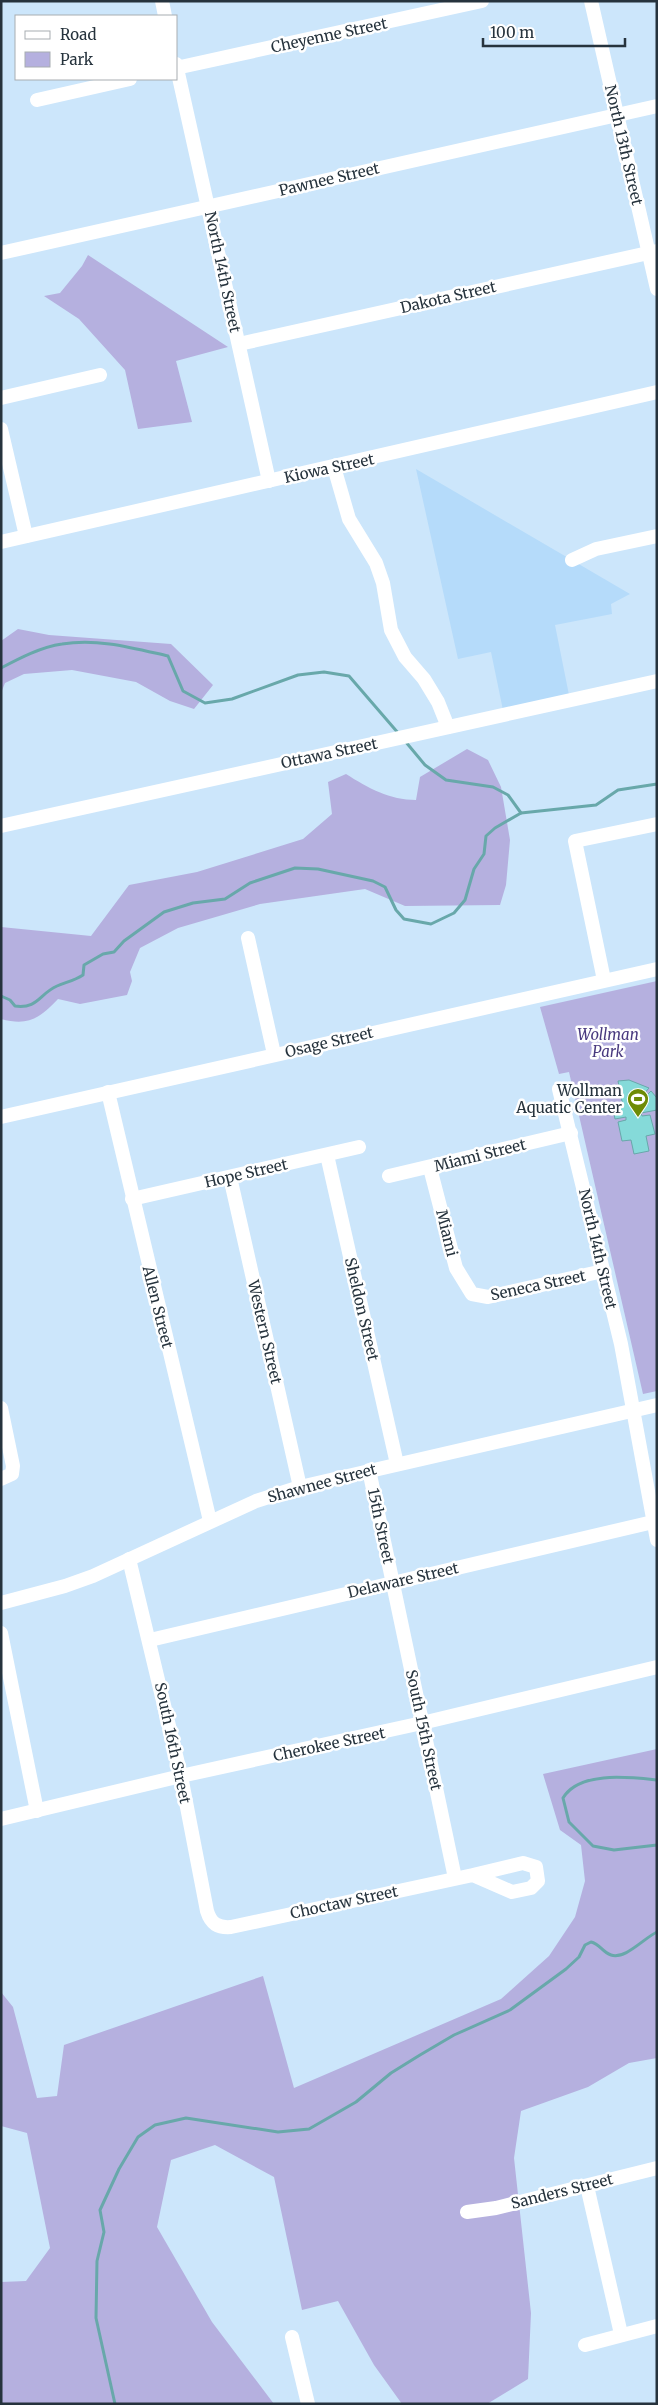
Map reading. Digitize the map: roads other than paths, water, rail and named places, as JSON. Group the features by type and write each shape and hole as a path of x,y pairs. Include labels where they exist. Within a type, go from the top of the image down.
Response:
{"street":[{"path":"162,1 165,15"},
{"name":"Cheyenne Street","path":"178,67 482,1"},
{"name":"North 13th Street","path":"591,1 617,114 653,252 657,289"},
{"name":"North 14th Street","path":"178,71 269,481"},
{"path":"38,100 126,80"},
{"name":"Pawnee Street","path":"1,253 657,106"},
{"name":"Dakota Street","path":"239,344 653,252"},
{"path":"1,398 100,375"},
{"name":"Kiowa Street","path":"1,542 657,392"},
{"path":"1,429 26,536"},
{"path":"334,466 349,519 376,563 383,583 392,630 405,656 424,679 438,702 448,727"},
{"path":"572,560 596,549 657,536"},
{"name":"Ottawa Street","path":"1,826 657,682"},
{"path":"604,980 575,841 657,824"},
{"path":"248,938 274,1054"},
{"name":"Osage Street","path":"1,1117 657,969"},
{"name":"North 14th Street","path":"558,1089 571,1133 621,1344 657,1540"},
{"name":"Allen Street","path":"108,1092 210,1521"},
{"name":"Miami Street","path":"388,1176 430,1168 571,1133"},
{"name":"Hope Street","path":"132,1199 359,1146"},
{"name":"Sheldon Street","path":"327,1155 397,1464"},
{"name":"Miami","path":"430,1168 456,1268 472,1294"},
{"name":"Western Street","path":"230,1177 300,1487"},
{"name":"Seneca Street","path":"472,1294 488,1297 603,1271"},
{"name":"Shawnee Street","path":"1,1603 65,1586 256,1501 300,1487 657,1405"},
{"path":"1,1408 13,1466 12,1474 2,1478"},
{"name":"15th Street","path":"369,1470 392,1582"},
{"name":"Delaware Street","path":"150,1640 655,1521"},
{"name":"South 16th Street","path":"129,1559 150,1640 181,1776 207,1911 209,1919 215,1925"},
{"name":"South 15th Street","path":"392,1582 455,1878"},
{"path":"1,1633 37,1812"},
{"name":"Cherokee Street","path":"1,1819 37,1812 181,1776 422,1723 657,1667"},
{"name":"Choctaw Street","path":"215,1925 222,1928 231,1927 473,1875"},
{"name":"Sanders Street","path":"467,2212 496,2208 657,2168"},
{"path":"587,2186 622,2334"},
{"path":"585,2345 657,2326"},
{"path":"292,2336 308,2404"}],"waterway":[{"path":"1,668 31,653 54,645 75,642 115,645 168,656 183,691 205,703 232,699 298,675 324,672 349,676 399,734"},
{"path":"405,741 425,765 446,780 493,787 508,795 521,813 596,805 618,790 657,784"},
{"path":"1,996 10,1000 15,1006 34,1003 51,989 83,975 84,965 103,954 114,952 124,941 164,912 193,903 225,899 250,883 295,868 318,869 373,881 385,887 396,910 404,919 431,924 454,913 465,900 474,869 484,854 486,836 495,828 521,813"},
{"path":"657,1780 619,1777 592,1780 580,1783 570,1789 563,1798 569,1822 593,1846 614,1850 657,1845"},
{"path":"115,2404 96,2318 97,2261 104,2232 100,2210 119,2169 138,2137 155,2125 186,2118 278,2132 309,2129 356,2102 391,2073 420,2055 454,2035 510,2010 566,1969 579,1957 585,1945 591,1942 597,1944 608,1954 616,1956 628,1952 657,1932"}],"place":[{"name":"Wollman Aquatic Center","path":"638,1118"}],"park label":[{"name":"Wollman Park","path":"608,1042"}]}
